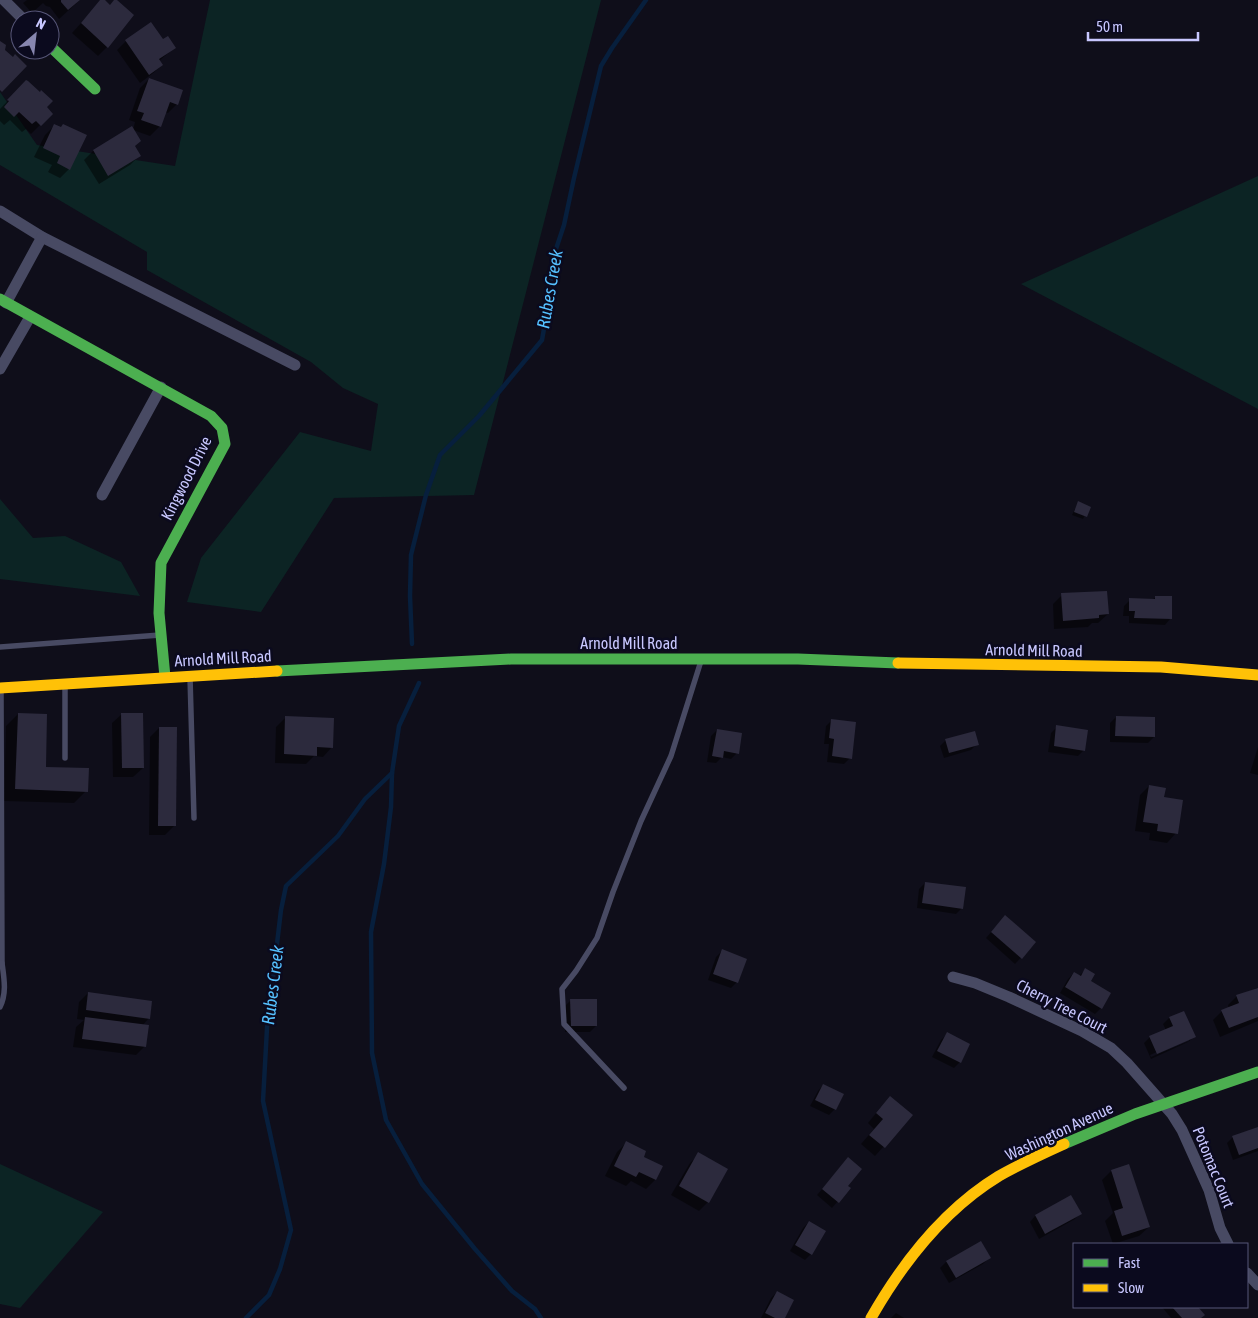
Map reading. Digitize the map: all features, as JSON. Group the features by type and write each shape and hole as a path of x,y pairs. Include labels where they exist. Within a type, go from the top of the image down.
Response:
{"main road":[{"path":"60,56 95,89"},
{"name":"Kingwood Drive","path":"3,301 211,416 220,423 225,434 225,444 170,544 162,563 159,613 165,677"},
{"name":"Arnold Mill Road","path":"0,688 190,675 511,659 798,659 872,663 1162,667 1258,675"},
{"name":"Washington Avenue","path":"871,1318 890,1287 918,1249 948,1216 980,1190 1019,1165 1135,1114 1222,1086 1258,1072"}],"street":[{"path":"4,0 14,10"},
{"path":"0,212 42,237 296,365"},
{"path":"3,301 42,237"},
{"path":"0,369 30,316"},
{"path":"102,495 161,387"},
{"name":"Cherry Tree Court","path":"953,977 1000,993 1082,1031 1110,1048 1127,1063 1164,1105"},
{"name":"Potomac Court","path":"1164,1105 1182,1130 1209,1190 1220,1228 1228,1243"},
{"path":"1248,1274 1258,1285"}],"lane":[{"path":"0,647 161,635"},
{"path":"624,1088 564,1024 562,989 597,938 638,830 671,756 702,659"},
{"path":"190,675 194,818"},
{"path":"65,684 65,758"},
{"path":"0,688 1,963 5,991 4,1000 0,1007"}],"green space":[{"path":"210,0 601,0 474,495 334,498 261,612 187,602 201,558 300,432 371,451 378,404 343,388 311,362 147,270 147,252 0,165 0,92 37,145 175,166"},
{"path":"1258,176 1258,409 1021,284"},
{"path":"0,499 33,538 65,536 121,562 140,596 0,579"},
{"path":"0,1164 103,1212 20,1308 0,1304"}],"building":[{"path":"61,0 80,0 68,10"},
{"path":"100,0 105,0 110,5 114,0 117,0 134,15 108,48 81,23"},
{"path":"151,22 163,39 168,36 176,48 159,59 163,65 149,75 125,40"},
{"path":"0,41 6,45 5,50 10,54 10,60 21,60 27,66 2,92 0,90"},
{"path":"149,78 183,90 178,105 170,102 161,127 141,120 144,113 137,111"},
{"path":"26,80 53,101 47,107 53,114 41,126 36,121 32,124 19,112 14,117 4,107 9,101 7,100"},
{"path":"54,124 61,127 63,124 87,135 70,170 57,163 60,156 43,148"},
{"path":"132,126 141,141 135,146 141,156 108,176 93,150"},
{"path":"1078,501 1091,507 1087,517 1074,512"},
{"path":"1107,591 1109,614 1099,615 1099,618 1063,621 1061,593"},
{"path":"1155,596 1172,596 1172,619 1134,618 1135,611 1129,611 1129,598 1155,599"},
{"path":"18,713 47,714 46,767 89,768 88,792 15,789"},
{"path":"121,713 143,713 144,768 122,768"},
{"path":"285,716 334,718 333,748 317,747 317,756 284,754"},
{"path":"1116,716 1155,717 1155,737 1115,736"},
{"path":"831,719 856,722 852,759 832,756 834,739 829,738"},
{"path":"1056,725 1088,730 1085,751 1054,746"},
{"path":"159,727 177,727 176,826 158,826"},
{"path":"717,729 742,733 739,754 724,751 723,758 712,756"},
{"path":"975,731 979,745 949,753 945,739"},
{"path":"1149,785 1166,788 1164,797 1183,800 1178,834 1157,831 1158,824 1143,822"},
{"path":"925,882 966,887 963,909 922,903"},
{"path":"1005,915 1036,942 1022,959 991,932"},
{"path":"722,949 747,959 738,983 713,974"},
{"path":"1085,968 1095,974 1091,981 1111,993 1102,1009 1065,987 1074,972 1081,976"},
{"path":"1258,988 1258,1017 1229,1028 1221,1010 1239,1003 1236,995"},
{"path":"88,992 152,1001 150,1019 86,1010"},
{"path":"570,999 597,999 597,1026 571,1026"},
{"path":"1184,1011 1196,1037 1157,1054 1149,1036 1173,1026 1169,1017"},
{"path":"85,1017 149,1025 146,1047 82,1039"},
{"path":"947,1032 970,1044 961,1063 937,1051"},
{"path":"823,1084 844,1094 836,1110 815,1100"},
{"path":"890,1096 913,1115 885,1148 869,1135 883,1119 876,1113"},
{"path":"1258,1127 1258,1148 1239,1155 1232,1136"},
{"path":"626,1141 646,1151 644,1157 663,1166 656,1180 639,1172 636,1177 614,1166"},
{"path":"698,1152 728,1169 709,1203 679,1186"},
{"path":"848,1157 862,1169 848,1186 851,1188 839,1203 822,1189"},
{"path":"1129,1164 1150,1227 1122,1236 1114,1211 1123,1208 1111,1170"},
{"path":"1071,1195 1082,1214 1045,1234 1035,1215"},
{"path":"809,1221 826,1231 812,1255 795,1245"},
{"path":"981,1241 991,1258 956,1278 946,1261"},
{"path":"777,1291 794,1300 785,1318 775,1318 765,1313"},
{"path":"1173,1308 1199,1308 1205,1315 1201,1318 1182,1318"}],"waterway":[{"name":"Rubes Creek","path":"412,644 411,555 426,495 440,455 479,416 542,340 553,258 564,225 601,66 646,0"},
{"path":"419,683 399,726 392,773 391,807 384,864 371,932 372,1053 386,1120 422,1184 512,1291 535,1309 541,1318"},
{"name":"Rubes Creek","path":"246,1318 269,1295 280,1269 291,1230 263,1101 267,1028 281,910 286,886 338,836 365,799 392,773"}],"traffic: fast":[{"path":"60,56 95,89"},
{"path":"0,299 211,416 222,428 225,444 161,563 159,613 165,677"},
{"path":"277,671 511,659 798,659 898,663"},
{"path":"1064,1144 1135,1114 1258,1072"}],"traffic: slow":[{"path":"898,663 1161,667 1258,675"},
{"path":"0,688 277,671"},
{"path":"871,1318 911,1257 942,1221 999,1176 1064,1144"}]}
